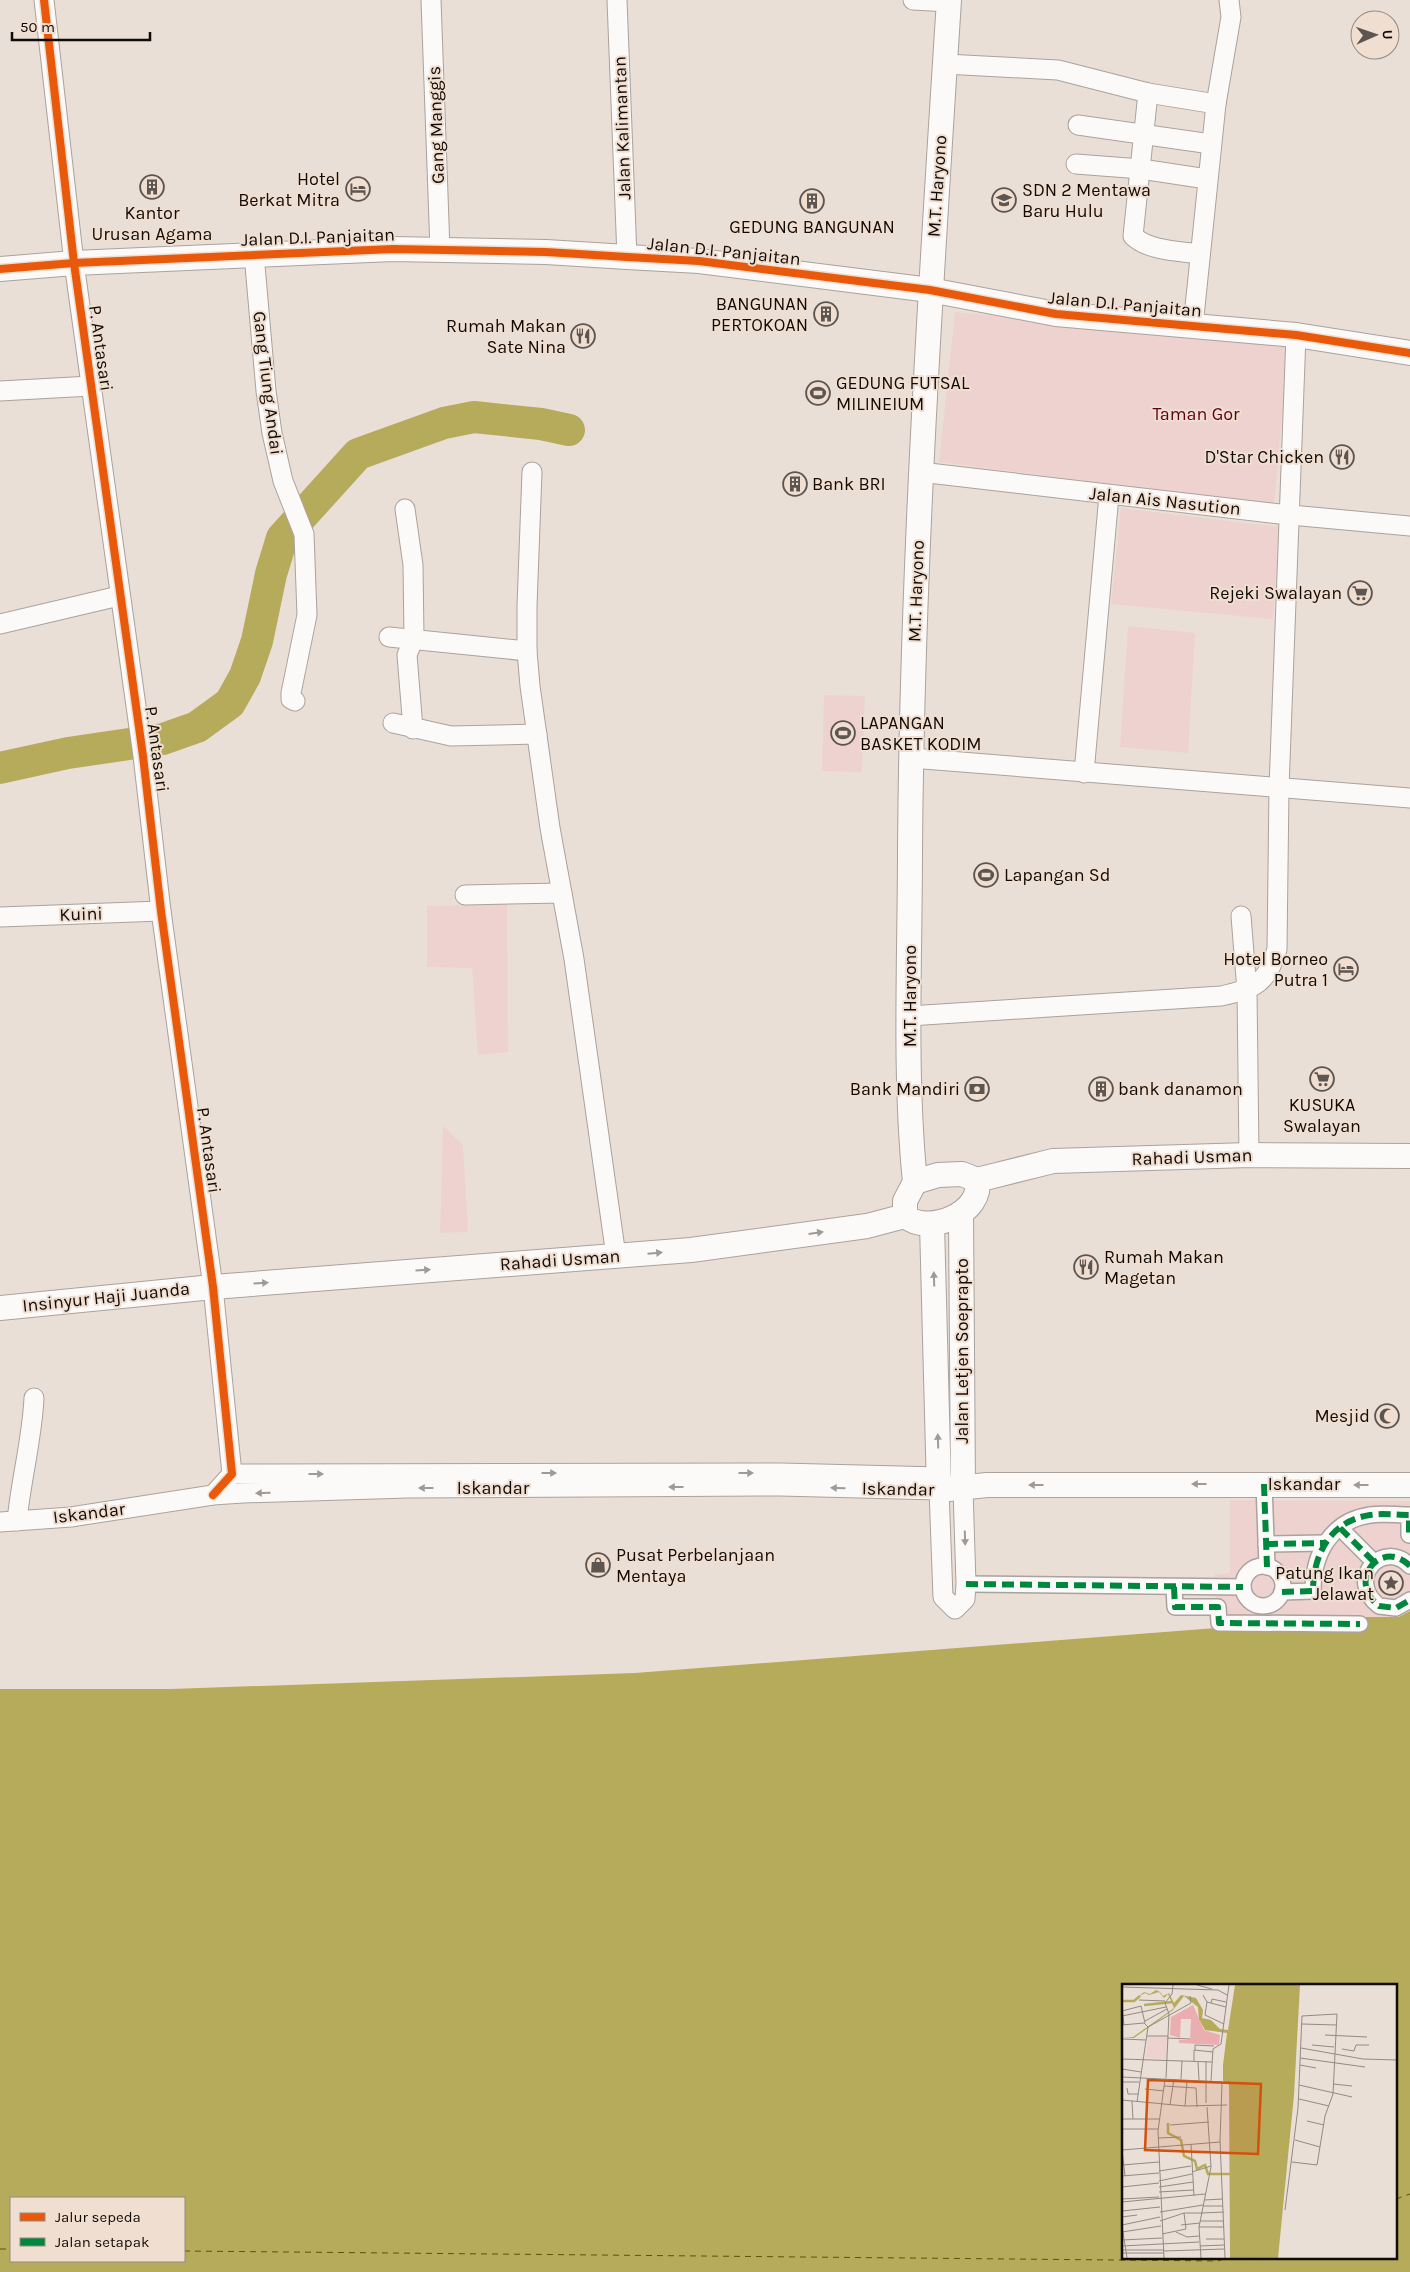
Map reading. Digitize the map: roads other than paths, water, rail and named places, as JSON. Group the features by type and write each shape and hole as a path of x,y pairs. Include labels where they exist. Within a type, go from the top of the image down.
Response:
{"street":[{"name":"P. Antasari","path":"44,0 74,263 119,596 143,756 161,911 213,1287 232,1474"},
{"name":"Gang Manggis","path":"431,0 440,250"},
{"name":"Jalan Kalimantan","path":"617,0 627,256"},
{"path":"914,0 949,1"},
{"path":"1193,326 1211,144 1231,16 1229,0"},
{"name":"M.T. Haryono","path":"915,1182 910,1124 911,758 920,472 949,1"},
{"path":"945,64 1058,70 1148,93 1216,104"},
{"path":"1148,93 1133,236 1138,241 1153,246 1200,254"},
{"path":"1078,125 1211,144"},
{"path":"1076,164 1140,169 1207,179"},
{"name":"Jalan D.I. Panjaitan","path":"0,269 74,263 393,249 546,252 627,256 699,261 930,290 1041,312 1296,335 1410,352"},
{"name":"Gang Tiung Andai","path":"254,254 266,391 272,433 277,461 304,534 307,615 291,693 291,699 295,702"},
{"path":"909,1016 1221,996 1247,990 1264,978 1272,967 1277,949 1279,788 1296,335"},
{"path":"0,391 91,386"},
{"path":"532,472 527,651 550,828 562,893 616,1256"},
{"name":"Jalan Ais Nasution","path":"920,472 1109,495 1410,526"},
{"path":"1084,773 1109,495"},
{"path":"405,509 412,566 414,638 407,655 413,729"},
{"path":"0,624 119,596"},
{"path":"389,636 527,651"},
{"path":"393,723 451,736 537,734"},
{"path":"911,758 1410,798"},
{"path":"465,895 562,893"},
{"name":"Kuini","path":"0,917 161,911"},
{"path":"1241,916 1247,990 1249,1155"},
{"name":"Rahadi Usman","path":"977,1180 1053,1161 1249,1155 1410,1156"},
{"path":"962,1174 977,1180 978,1191 975,1198 960,1213 932,1224 916,1222 905,1216 905,1201 915,1182 927,1178 962,1174"},
{"name":"Jalan Letjen Soeprapto","path":"960,1213 963,1483"},
{"name":"Rahadi Usman","path":"213,1287 691,1250 867,1226 905,1216"},
{"name":"Jalan Letjen Soeprapto","path":"932,1224 939,1483"},
{"name":"Insinyur Haji Juanda","path":"0,1308 213,1287"},
{"path":"8,1521 20,1490 33,1426 34,1398"},
{"name":"Iskandar","path":"232,1474 780,1473 939,1483"},
{"path":"213,1495 232,1474"},
{"path":"939,1483 943,1597 954,1609 964,1599 966,1584 963,1483"},
{"name":"Iskandar","path":"8,1521 71,1517 213,1495 417,1488 939,1483 987,1485 1410,1485"},
{"path":"1264,1484 1267,1567"},
{"path":"1282,1592 1313,1591 1315,1562 1324,1543 1349,1522 1371,1515 1409,1515 1409,1535"},
{"path":"1340,1528 1374,1562"},
{"path":"1266,1544 1324,1543"},
{"path":"1410,1566 1395,1557 1388,1557 1374,1562 1366,1576 1365,1585 1372,1601 1378,1606 1387,1609 1396,1608 1410,1600"},
{"path":"1267,1567 1279,1573 1283,1585 1282,1592 1274,1603 1262,1606 1249,1600 1243,1587 1248,1573 1254,1568 1267,1567"},
{"path":"966,1584 1243,1587"},
{"path":"1174,1587 1175,1607 1218,1607 1219,1623 1360,1624"}],"waterway":[{"path":"0,768 68,753 163,739 197,727 230,703 245,676 257,641 271,574 282,538 358,454 444,423 474,417 541,424 569,430"}],"place":[{"name":"Kantor Urusan Agama","path":"152,187"},
{"name":"Hotel Berkat Mitra","path":"358,189"},
{"name":"SDN 2 Mentawa Baru Hulu","path":"1004,200"},
{"name":"GEDUNG BANGUNAN","path":"812,201"},
{"name":"BANGUNAN PERTOKOAN","path":"826,314"},
{"name":"Rumah Makan Sate Nina","path":"583,336"},
{"name":"GEDUNG FUTSAL MILINEIUM","path":"818,393"},
{"name":"D'Star Chicken","path":"1342,457"},
{"name":"Bank BRI","path":"795,484"},
{"name":"Rejeki Swalayan","path":"1360,593"},
{"name":"LAPANGAN BASKET KODIM","path":"843,733"},
{"name":"Lapangan Sd","path":"986,875"},
{"name":"Hotel Borneo Putra 1","path":"1346,969"},
{"name":"KUSUKA Swalayan","path":"1322,1079"},
{"name":"Bank Mandiri","path":"977,1089"},
{"name":"bank danamon","path":"1101,1089"},
{"name":"Rumah Makan Magetan","path":"1086,1267"},
{"name":"Mesjid","path":"1387,1416"},
{"name":"Pusat Perbelanjaan Mentaya","path":"598,1565"},
{"name":"Patung Ikan Jelawat","path":"1391,1583"}],"park label":[{"name":"Taman Gor","path":"1196,414"}]}
